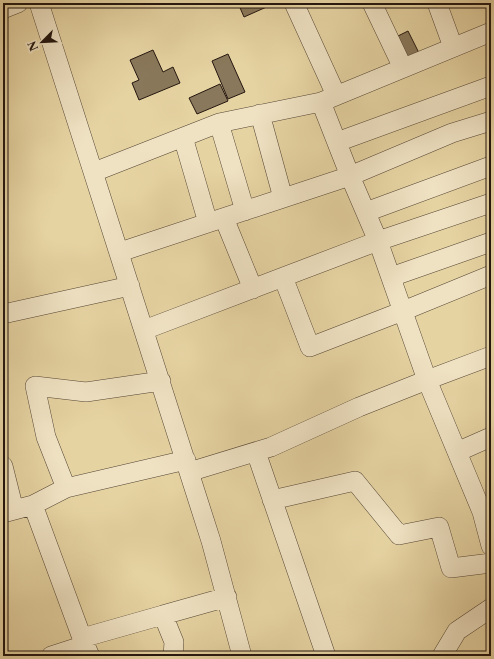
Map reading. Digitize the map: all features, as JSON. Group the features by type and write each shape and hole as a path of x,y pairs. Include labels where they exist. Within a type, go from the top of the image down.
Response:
{"street":[{"path":"3,9 18,3"},
{"path":"39,3 188,466 227,597 242,656"},
{"path":"372,3 403,68"},
{"path":"437,3 453,47"},
{"path":"298,4 329,99 337,142 378,242 428,380 482,512 491,546"},
{"path":"94,172 219,123 329,99 491,32"},
{"path":"337,142 491,86"},
{"path":"260,114 282,198"},
{"path":"120,252 350,176 452,133 491,120"},
{"path":"219,123 245,210"},
{"path":"183,137 216,220 253,289"},
{"path":"366,212 491,166"},
{"path":"144,330 378,242 491,203"},
{"path":"391,277 491,242"},
{"path":"283,278 310,347 491,275"},
{"path":"3,314 130,286"},
{"path":"3,466 8,512 33,505 66,488 256,452 271,447 359,407 491,356"},
{"path":"66,488 46,437 35,386 86,392 161,381"},
{"path":"457,452 491,437"},
{"path":"256,452 326,656"},
{"path":"272,500 355,480 399,535 439,527 451,568 491,563"},
{"path":"33,505 86,646"},
{"path":"51,656 86,646 163,615 227,597"},
{"path":"442,656 457,631 491,608"},
{"path":"163,615 174,642 173,656"}],"building":[{"path":"238,3 270,3 271,5 244,17"},
{"path":"408,31 419,53 403,60 392,39"},
{"path":"153,50 163,72 173,67 180,83 139,100 132,83 139,80 130,60"},
{"path":"228,54 245,92 228,99 212,61"},
{"path":"220,84 228,101 197,114 189,98"}]}
